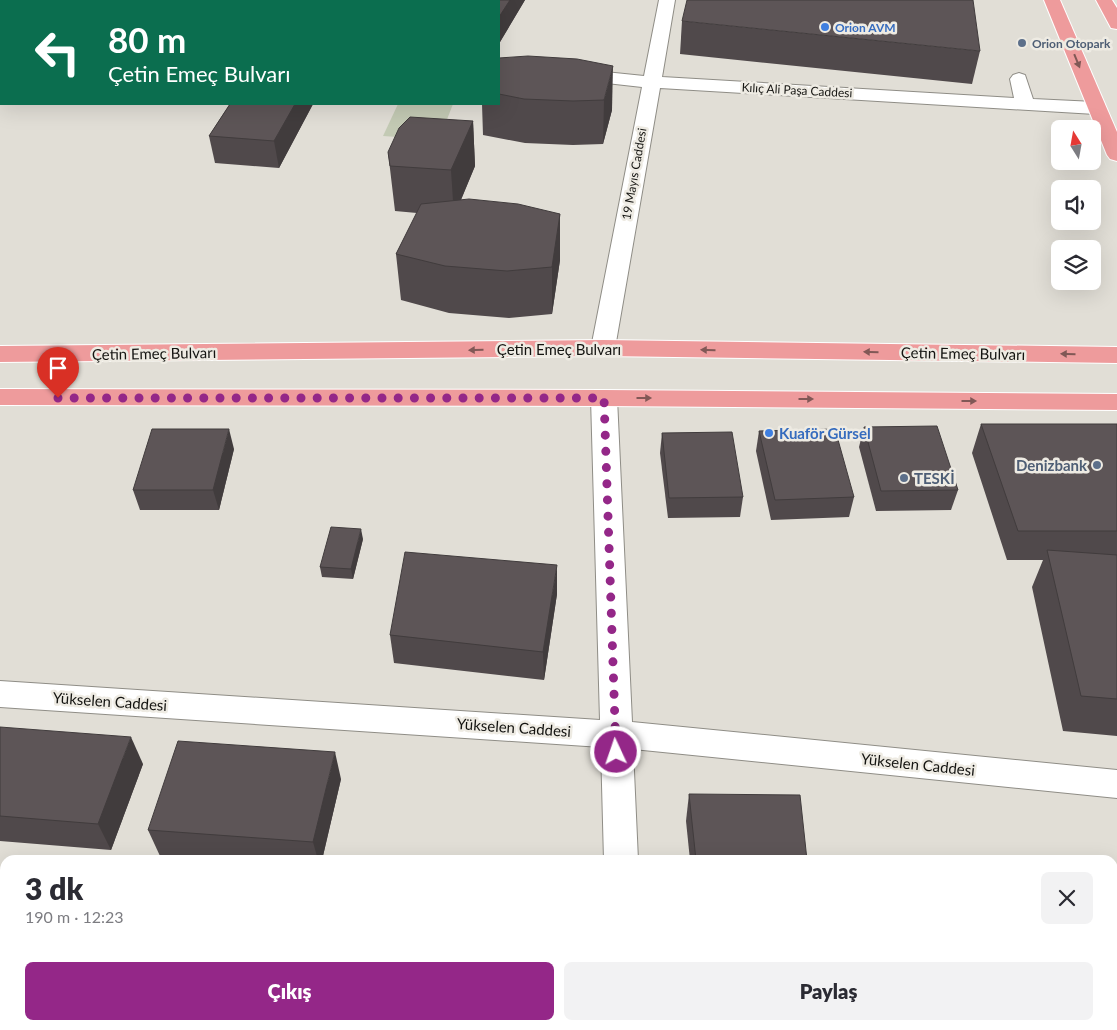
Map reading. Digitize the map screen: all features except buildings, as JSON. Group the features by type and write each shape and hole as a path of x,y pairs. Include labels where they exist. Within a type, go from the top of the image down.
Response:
{"main road":[{"path":"1052,0 1095,108 1117,155"},
{"path":"1104,0 1117,24"},
{"name":"Çetin Emeç Bulvarı","path":"0,354 603,348 1117,354"},
{"path":"0,397 604,398 1117,402"}],"street":[{"name":"19 Mayıs Caddesi","path":"603,348 667,0"},
{"name":"Kılıç Ali Paşa Caddesi","path":"500,66 651,82 1095,108"},
{"path":"1019,79 1025,104"},
{"path":"604,398 620,855"},
{"name":"Yükselen Caddesi","path":"0,694 615,734 1117,784"}],"green space":[{"path":"398,105 453,105 439,140 383,136"}],"place":[{"name":"Orion AVM","path":"825,27"},
{"name":"Orion Otopark","path":"1022,43"},
{"name":"Kuaför Gürsel","path":"769,433"},
{"name":"Denizbank","path":"1097,465"},
{"name":"TESKİ","path":"904,478"}],"route":[{"path":"58,398 604,398 616,752"}]}
